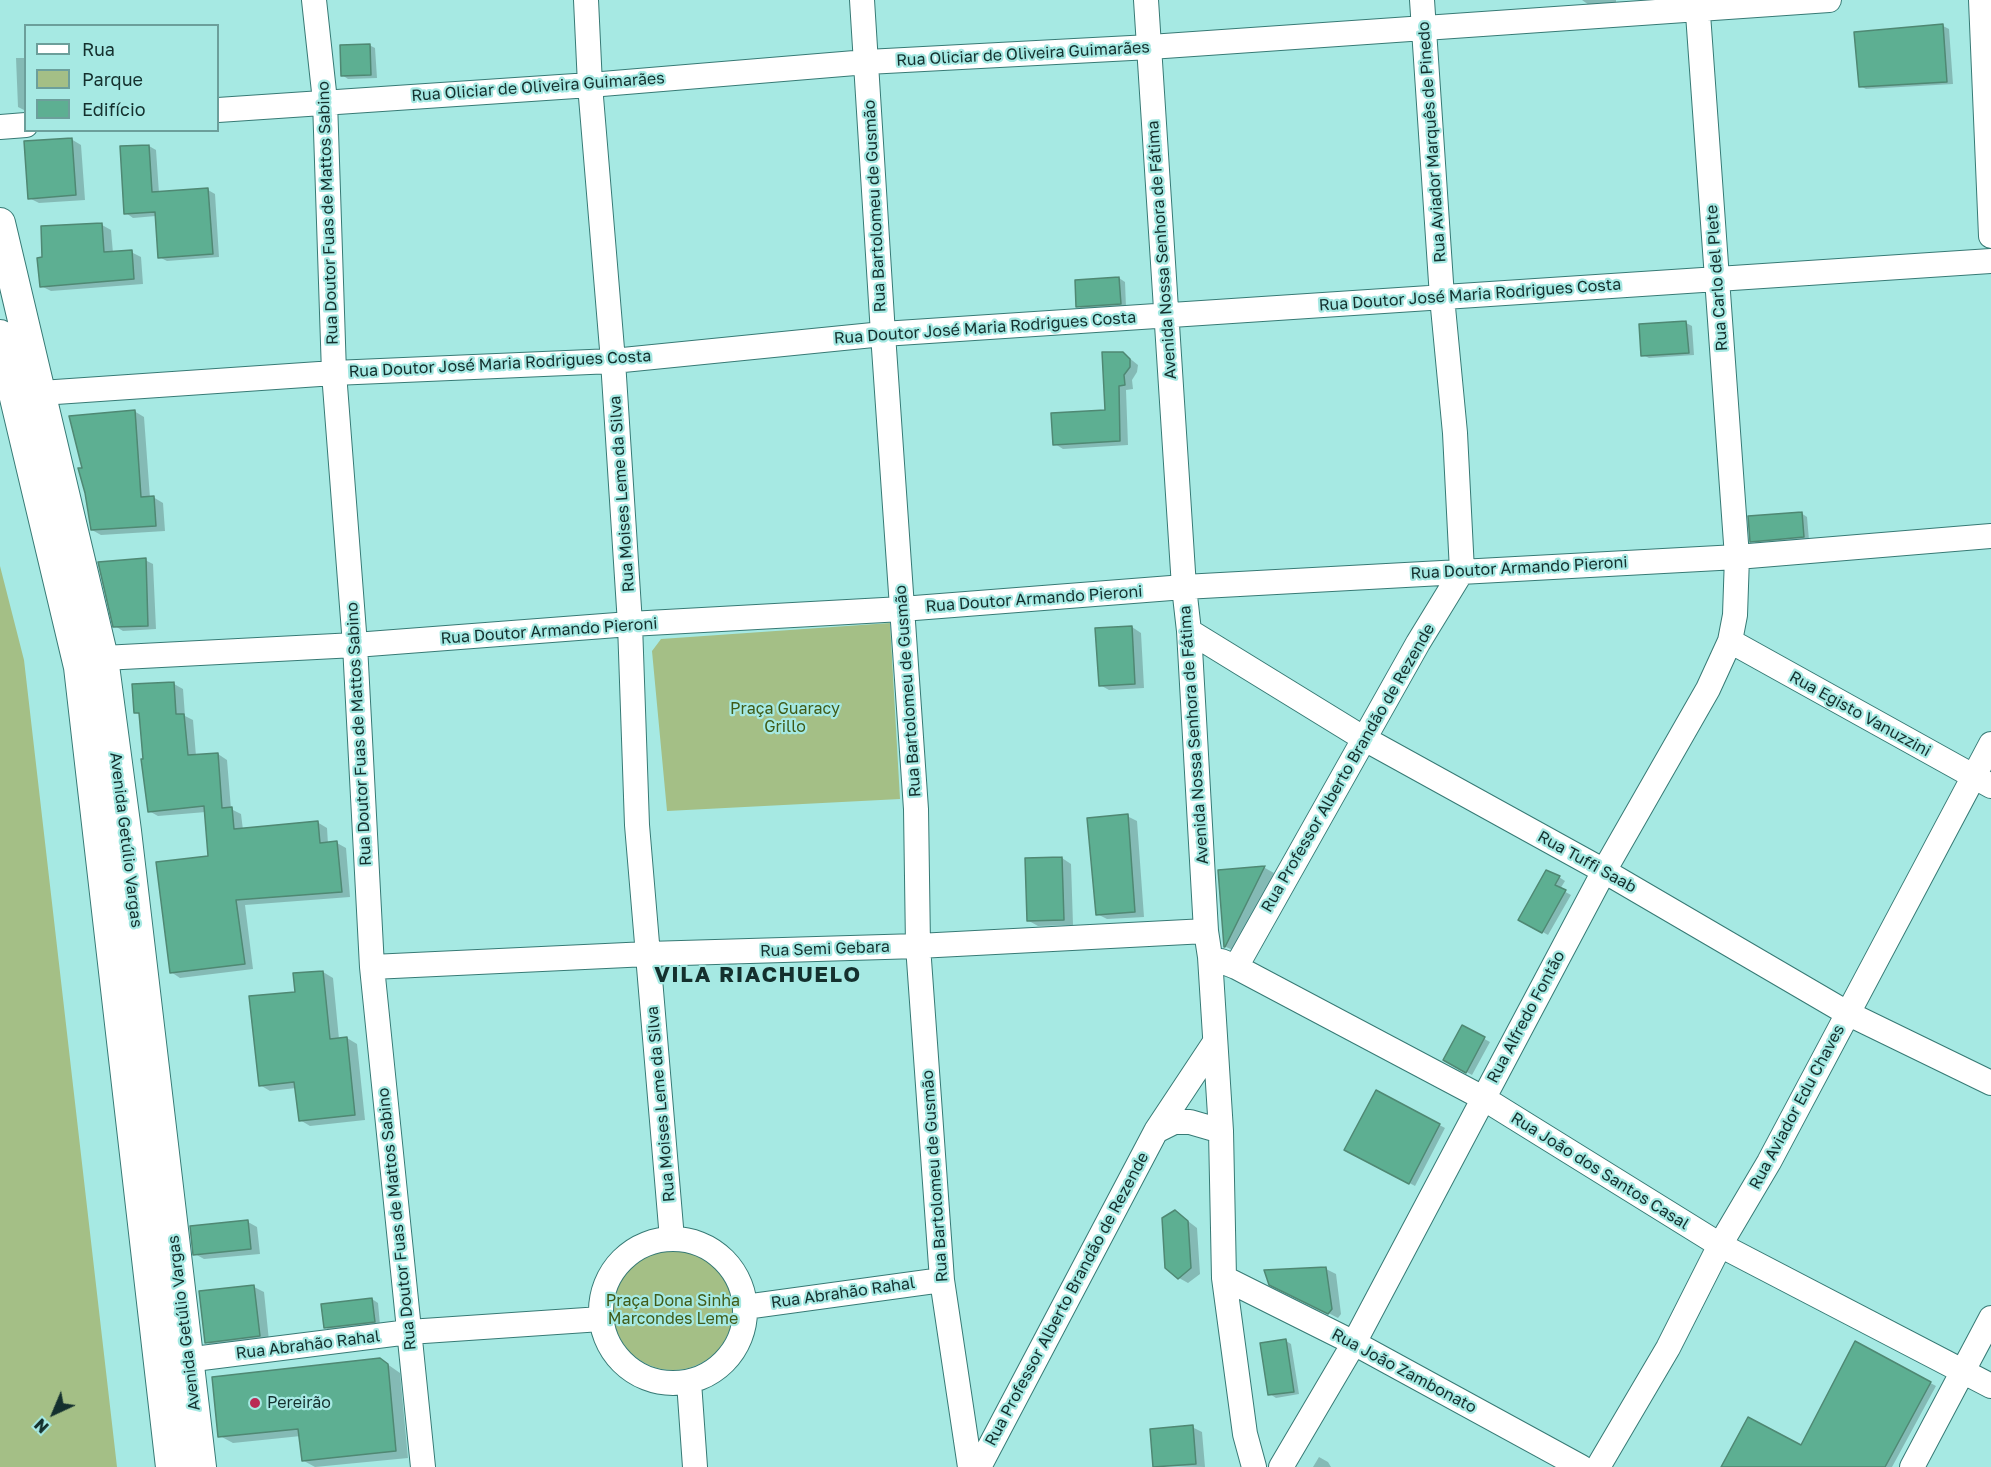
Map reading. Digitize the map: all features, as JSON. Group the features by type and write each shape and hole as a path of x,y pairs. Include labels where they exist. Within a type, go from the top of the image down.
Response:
{"main road":[{"name":"Avenida Getúlio Vargas","path":"0,223 28,395 91,662 173,1361 171,1467"},
{"name":"Avenida Getúlio Vargas","path":"0,334 28,395"},
{"name":"Avenida Getúlio Vargas","path":"173,1361 201,1467"}],"street":[{"name":"Rua Doutor Fuas de Mattos Sabino","path":"314,0 326,101 334,373 355,645 372,968 423,1467"},
{"name":"Rua Moises Leme da Silva","path":"586,0 590,85 613,361 630,624 637,825 672,1239"},
{"name":"Rua Bartolomeu de Gusmão","path":"862,0 916,809 918,946 942,1280 970,1467"},
{"name":"Avenida Nossa Senhora de Fátima","path":"1146,0 1221,1131 1224,1278 1245,1434 1254,1467"},
{"name":"Rua Aviador Marquês de Pinedo","path":"1422,0 1442,297 1455,433 1462,571"},
{"name":"Rua Oliciar de Oliveira Guimarães","path":"219,110 590,85 867,62 1150,47 1697,5 1829,0"},
{"path":"1981,0 1991,236"},
{"name":"Rua Carlo del Plete","path":"1697,5 1737,556"},
{"path":"0,127 24,125"},
{"name":"Rua Doutor José Maria Rodrigues Costa","path":"28,395 334,373 613,361 883,334 1991,261"},
{"name":"Rua Doutor Armando Pieroni","path":"91,662 630,624 902,609 1184,587 1737,556 1991,536"},
{"name":"Rua Alfredo Fontão","path":"1281,1467 1354,1343 1604,871 1708,689 1730,641 1735,615 1737,556"},
{"name":"Rua Professor Alberto Brandão de Rezende","path":"1236,967 1363,738 1462,571"},
{"name":"Rua Tuffi Saab","path":"1189,631 1363,738 1604,871 1847,1013 1991,1083"},
{"name":"Rua Egisto Vanuzzini","path":"1730,641 1982,781"},
{"name":"Rua Aviador Edu Chaves","path":"1598,1467 1668,1348 1720,1245 1769,1162 1847,1013 1982,781 1991,744"},
{"name":"Rua Semi Gebara","path":"372,968 648,954 918,946 1206,931"},
{"name":"Rua João dos Santos Casal","path":"1210,957 1236,967 1483,1098 1720,1245 1991,1386"},
{"name":"Rua Professor Alberto Brandão de Rezende","path":"979,1467 1156,1131 1215,1042"},
{"path":"1156,1131 1174,1122 1190,1122 1221,1131"},
{"path":"656,1240 688,1240 716,1253 737,1277 743,1291 745,1307 745,1322 735,1349 715,1370 688,1382 659,1382 631,1370 610,1347 601,1318 604,1289 610,1275 630,1253 656,1240"},
{"name":"Rua João Zambonato","path":"1224,1278 1354,1343 1581,1467"},
{"name":"Rua Abrahão Rahal","path":"745,1307 942,1280"},
{"name":"Rua Abrahão Rahal","path":"173,1361 408,1332 601,1318"},
{"path":"1912,1467 1991,1318"},
{"name":"Rua Bartolomeu de Gusmão","path":"957,1381 975,1419 987,1431 996,1435"},
{"path":"688,1382 695,1467"}],"green space":[{"path":"0,566 24,660 117,1467 0,1467"},
{"name":"Praça Guaracy Grillo","path":"890,623 900,799 667,811 652,651 661,639"},
{"name":"Praça Dona Sinha Marcondes Leme","path":"673,1250 696,1254 716,1267 729,1287 733,1310 729,1333 716,1353 696,1366 673,1370 650,1366 630,1353 617,1333 613,1310 617,1287 630,1267 650,1254"}],"building":[{"path":"1943,24 1947,82 1859,87 1854,32"},
{"path":"370,44 371,75 341,76 340,45"},
{"path":"72,138 76,195 28,199 24,141"},
{"path":"149,145 152,192 208,188 213,254 158,258 155,212 124,214 120,146"},
{"path":"102,223 104,252 132,250 134,279 40,287 37,258 42,257 41,226"},
{"path":"1119,277 1121,304 1076,307 1075,280"},
{"path":"1686,321 1689,353 1641,356 1639,324"},
{"path":"1102,352 1123,352 1130,359 1130,367 1124,375 1125,385 1119,386 1120,441 1053,445 1051,413 1105,410"},
{"path":"135,410 141,497 154,496 156,526 91,530 78,468 82,468 69,416"},
{"path":"1802,512 1804,537 1750,542 1748,516"},
{"path":"146,558 148,626 113,627 98,562"},
{"path":"1132,626 1135,684 1099,686 1095,628"},
{"path":"174,682 176,714 184,714 188,755 218,753 222,808 232,807 234,829 318,821 320,843 337,841 342,892 236,900 245,964 170,973 156,862 208,856 204,806 148,812 141,759 143,759 139,713 134,713 132,684"},
{"path":"1128,814 1135,912 1096,915 1087,818"},
{"path":"1062,857 1064,920 1027,921 1025,858"},
{"path":"1265,866 1225,947 1224,947 1218,870"},
{"path":"1546,870 1560,876 1555,885 1566,890 1542,933 1518,920"},
{"path":"323,971 330,1039 347,1037 355,1115 299,1121 294,1082 259,1086 249,996 295,992 293,973"},
{"path":"1462,1025 1485,1037 1466,1073 1443,1060"},
{"path":"1376,1090 1440,1124 1409,1184 1344,1150"},
{"path":"1175,1210 1188,1221 1191,1268 1178,1279 1165,1268 1162,1218"},
{"path":"248,1220 251,1249 193,1255 190,1226"},
{"path":"1326,1267 1332,1309 1328,1314 1269,1285 1264,1270"},
{"path":"254,1285 260,1336 205,1343 199,1291"},
{"path":"372,1298 375,1322 324,1328 321,1304"},
{"path":"1286,1339 1294,1392 1268,1395 1260,1343"},
{"path":"1855,1341 1931,1382 1885,1467 1721,1467 1748,1417 1801,1445"},
{"path":"380,1358 388,1364 396,1451 302,1461 298,1429 218,1437 212,1377"},
{"path":"1193,1425 1196,1464 1153,1467 1150,1429"}],"place":[{"name":"Pereirão","path":"255,1403"}],"district":[{"name":"VILA RIACHUELO","path":"758,975"}]}
